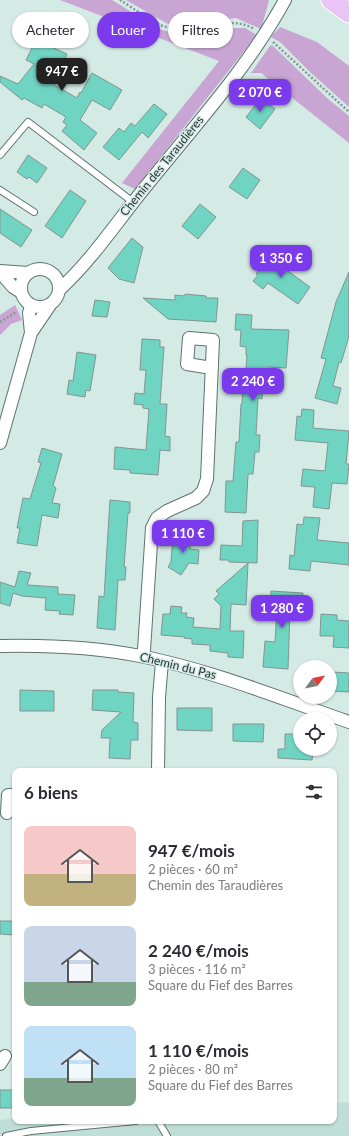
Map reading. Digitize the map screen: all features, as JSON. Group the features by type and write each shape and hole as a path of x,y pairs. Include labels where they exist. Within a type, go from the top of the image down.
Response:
{"highway":[{"path":"331,0 349,13"}],"street":[{"name":"Chemin des Taraudières","path":"59,290 84,265 236,74 264,36 284,0"},
{"path":"0,272 28,273 41,269 54,274 78,270"},
{"path":"0,272 13,287 21,292"},
{"path":"28,273 22,281 21,292 24,300 30,305 41,308 50,305"},
{"path":"0,443 31,333 50,305 57,299 59,290 58,282 54,274"},
{"path":"30,305 29,313 31,333"},
{"path":"141,656 144,650 152,528 157,518 167,511 196,498 203,491 207,479 212,368"},
{"name":"Chemin du Pas","path":"0,646 38,645 105,650 141,656 217,676 349,722"},
{"path":"158,768 159,697 162,662"},
{"path":"7,813 8,795 12,795"}],"lane":[{"path":"0,155 28,122 133,202"},
{"path":"0,190 34,212"},
{"path":"6,1136 31,1131 104,1124"},
{"path":"160,1124 167,1136"}],"path":[{"path":"120,0 166,27 189,30 231,23 240,23 250,27 280,47 349,112"},
{"path":"0,322 30,305"}],"shaded area":[{"path":"60,0 112,0 131,12 97,12 97,14"},
{"path":"126,0 269,1 261,29 236,18 233,18 233,12 168,12 168,24 160,19 160,12 147,12"},
{"path":"280,27 317,42 349,66 349,107 310,72 280,42 271,37"},
{"path":"233,28 245,28 257,35 135,189 122,183 219,61 185,48 233,48"},
{"path":"160,29 168,31 168,41 160,38"},
{"path":"272,45 327,98 349,116 349,143 261,73 251,73"},
{"path":"15,305 22,320 11,324 0,335 0,315"},
{"path":"349,1102 349,1136 0,1136 0,1120 12,1118 12,1124 337,1124 337,1103"}],"building":[{"path":"32,48 54,48 67,54 54,85 77,98 92,73 122,90 110,110 92,100 80,120 97,133 84,150 62,131 67,125 63,122 66,117 44,104 42,108 24,98 22,100 0,82 0,76 18,84 34,64 26,60"},
{"path":"261,98 275,109 260,129 246,117"},
{"path":"154,104 167,114 148,138 142,132 119,160 103,147 119,128 124,132 131,123 135,126"},
{"path":"28,155 47,168 37,183 29,177 27,179 17,172"},
{"path":"243,168 260,180 247,199 229,187"},
{"path":"70,190 86,201 62,238 45,226"},
{"path":"200,204 216,217 198,239 182,226"},
{"path":"0,209 32,230 21,247 0,233"},
{"path":"132,238 143,247 134,283 119,279 108,268"},
{"path":"272,251 284,260 281,266 310,287 298,304 268,283 263,289 253,281 258,275 256,274"},
{"path":"349,272 349,336 341,363 339,362 333,386 341,388 337,404 315,398 326,359 321,358 336,302"},
{"path":"185,294 206,296 206,298 218,298 216,322 168,319 143,298 175,300 175,295 185,296"},
{"path":"95,300 110,302 107,317 92,316"},
{"path":"236,314 252,315 251,329 289,330 286,368 268,367 267,374 264,374 262,399 258,398 256,435 260,435 259,452 255,452 253,474 248,474 246,513 225,512 226,481 233,481 236,442 239,442 243,380 245,380 247,355 246,347 240,346 241,330 235,330"},
{"path":"142,339 160,340 160,347 164,347 160,404 167,404 165,436 170,437 170,451 160,450 158,475 130,473 130,470 114,469 115,447 146,450 149,409 143,408 143,405 134,404 135,393 144,394 146,370 140,370"},
{"path":"77,352 96,355 90,391 86,390 85,397 67,394 69,380 73,381"},
{"path":"302,409 314,410 313,428 349,431 346,464 349,464 347,484 332,483 329,509 313,507 315,487 301,486 303,469 325,471 328,443 295,440 297,416 301,417"},
{"path":"42,448 62,454 53,486 56,488 52,503 60,504 58,518 42,515 37,546 17,543 20,528 17,528 23,498 30,499 41,463 38,462"},
{"path":"110,500 130,502 124,567 126,567 125,580 118,580 115,630 97,628 99,596 104,597"},
{"path":"304,517 320,518 317,540 349,543 349,565 311,561 310,571 289,569 290,555 294,556 297,524 303,525"},
{"path":"258,520 257,563 229,562 229,560 220,560 221,545 242,546 243,521"},
{"path":"173,536 191,537 190,549 199,550 198,564 189,563 181,575 168,567 171,562"},
{"path":"248,563 246,605 231,604 230,631 244,631 243,658 228,657 228,653 210,651 210,645 192,644 192,639 184,638 185,637 161,635 163,614 170,614 171,606 182,607 181,613 187,613 186,617 194,618 193,627 220,629 221,606 214,599 219,594 216,591"},
{"path":"19,571 31,573 27,585 58,587 58,594 75,595 73,615 59,614 60,611 45,610 46,598 22,596 13,593 10,606 0,603 0,582 15,587"},
{"path":"271,591 303,593 302,611 290,611 288,669 263,667 265,641 275,642 277,607 274,607 274,602 271,602"},
{"path":"321,614 337,615 337,620 349,621 349,648 333,647 334,636 320,636"},
{"path":"337,672 349,673 349,692 337,691"},
{"path":"20,690 54,691 54,711 20,711"},
{"path":"93,690 118,690 118,692 134,693 133,722 138,723 138,740 131,740 130,759 109,758 110,738 101,738 102,730 121,712 92,710"},
{"path":"177,708 212,708 212,731 177,730"},
{"path":"233,724 264,724 263,742 233,741"},
{"path":"285,734 293,734 293,756 312,756 312,760 278,758 278,749 285,749"},
{"path":"0,921 12,921 12,935 0,934"},
{"path":"0,1090 12,1090 12,1108 0,1108"}]}
